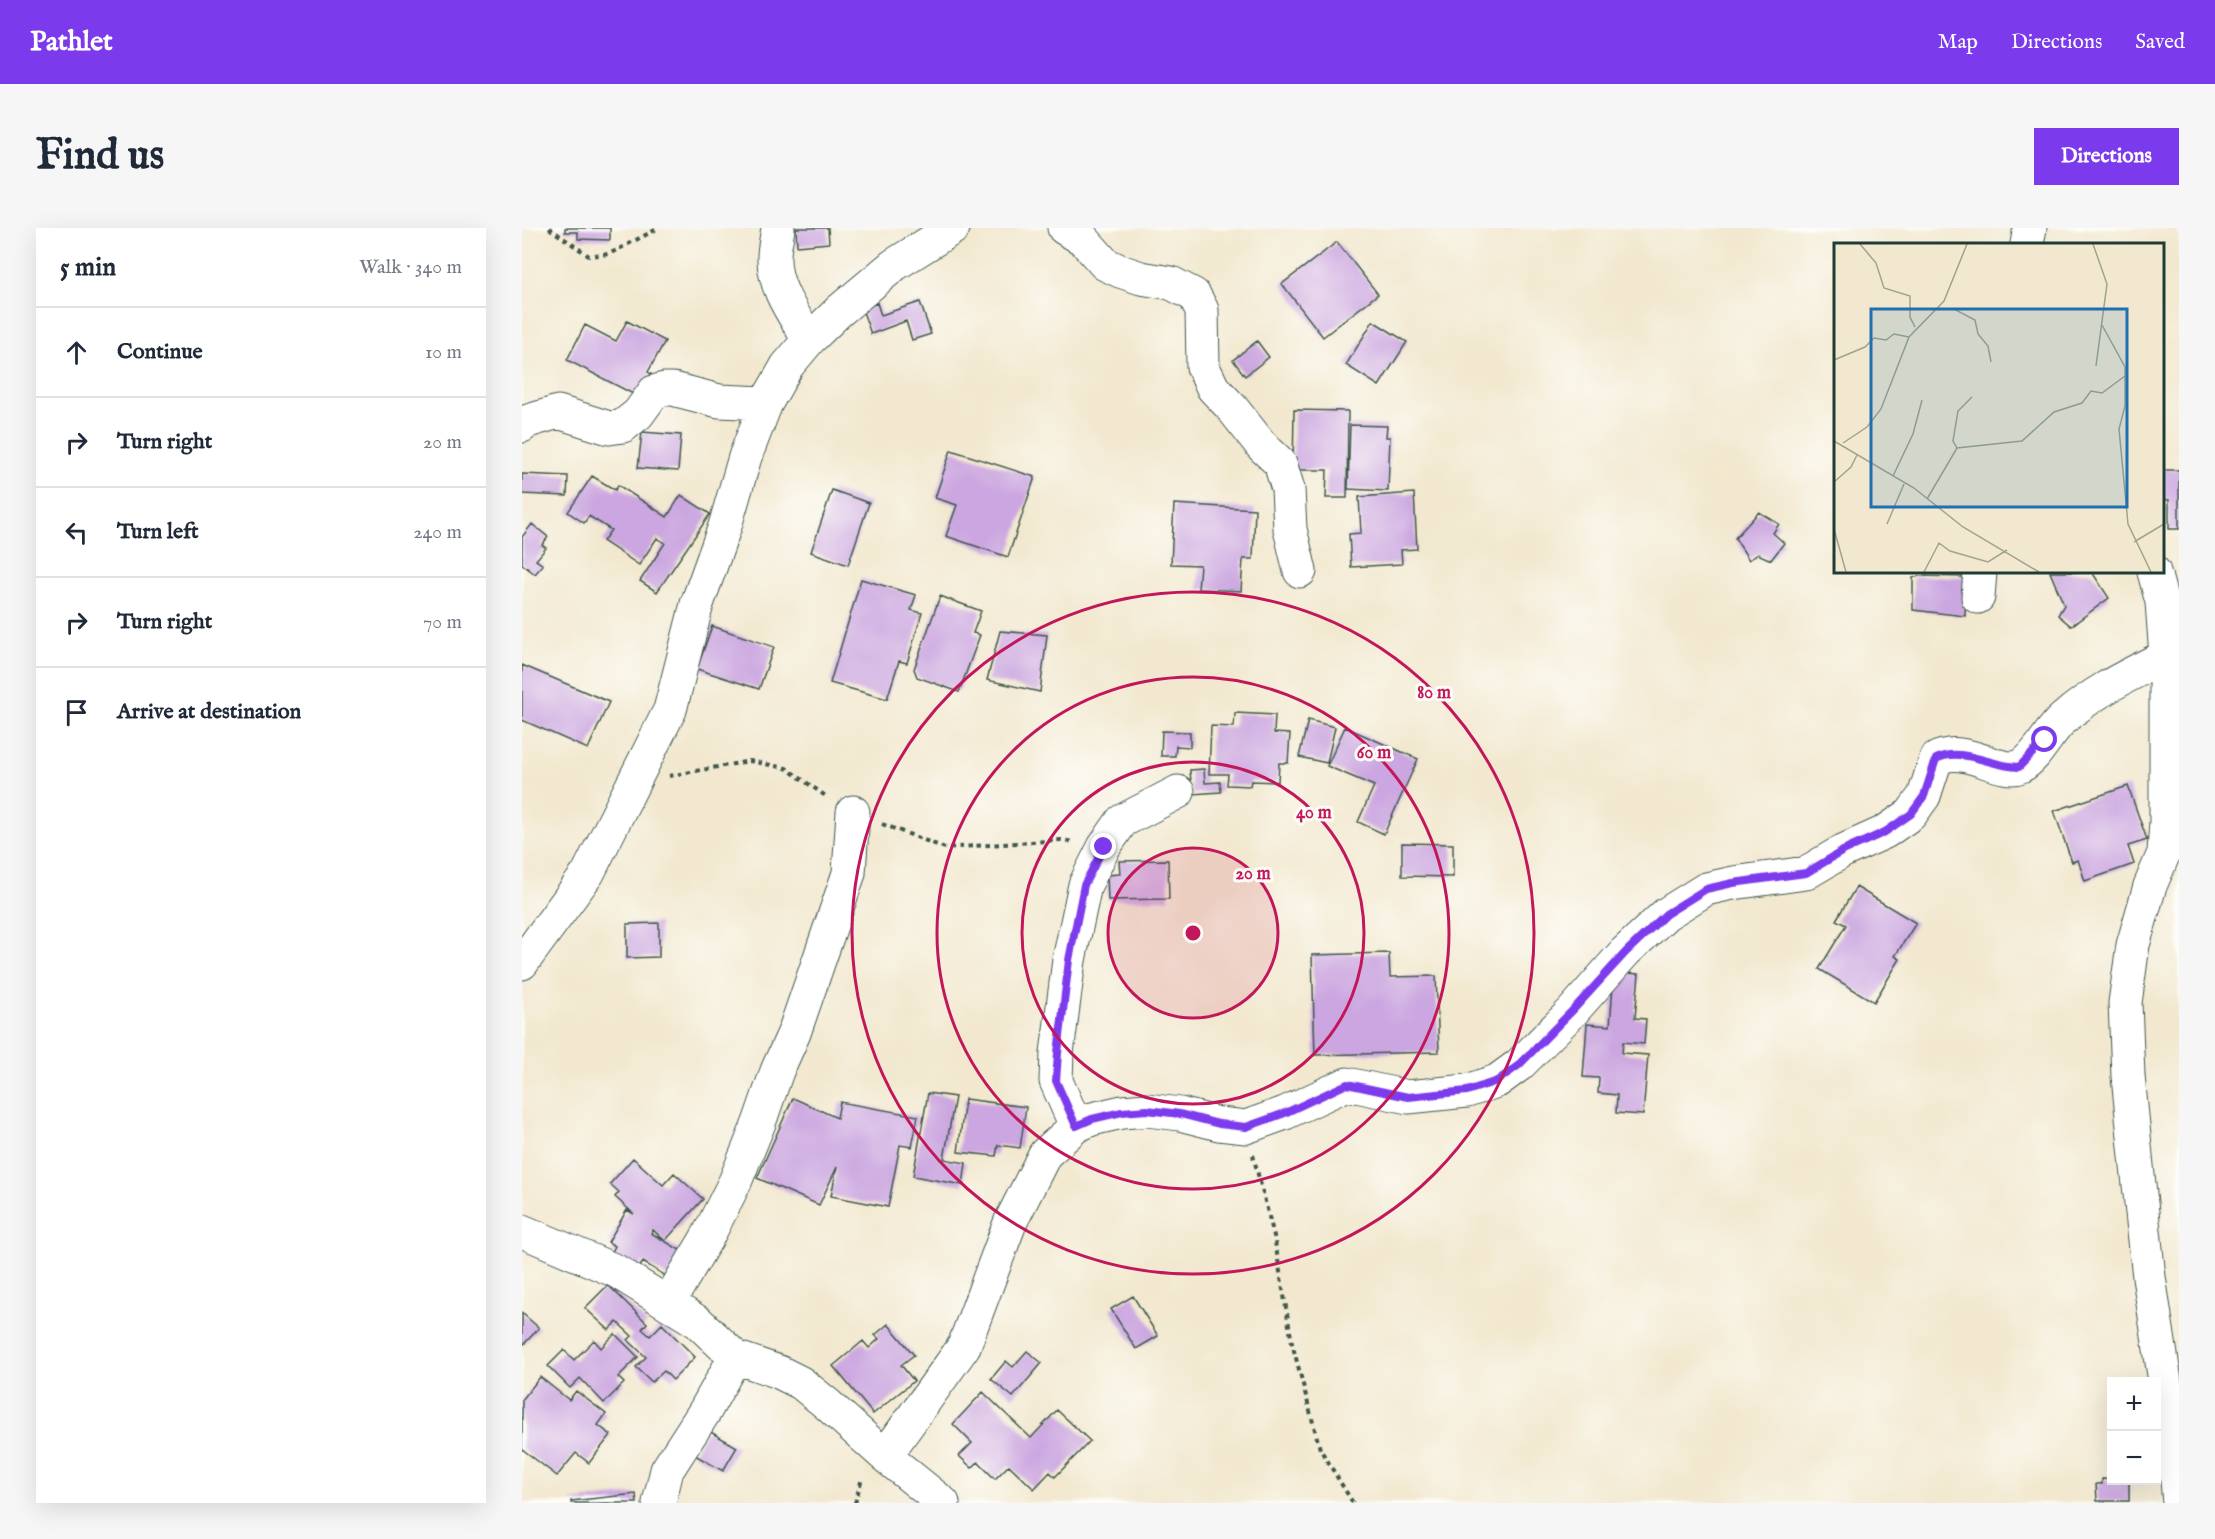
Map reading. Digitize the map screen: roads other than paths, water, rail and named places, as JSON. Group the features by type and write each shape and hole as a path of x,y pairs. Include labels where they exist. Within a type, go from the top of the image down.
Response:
{"street":[{"path":"778,228 774,257 776,276 786,302 809,340"},
{"path":"522,963 588,873 670,710 697,604 725,526 745,457 766,403 787,366 809,340 839,311 894,265 953,228"},
{"path":"1064,228 1083,239 1105,264 1142,278 1171,283 1194,295 1202,310 1204,324 1201,344 1203,368 1213,388 1262,446 1280,463 1288,489 1290,529 1300,571"},
{"path":"2027,243 2030,228"},
{"path":"522,426 525,422 558,412 609,428 623,426 638,414 654,392 664,389 673,389 719,401 766,403"},
{"path":"2154,573 2162,602 2166,656 2167,788 2164,853 2150,886 2133,945 2125,1003 2128,1076 2149,1277 2173,1434 2179,1503"},
{"path":"885,1456 963,1346 1010,1223 1030,1184 1045,1155 1076,1126 1092,1119 1122,1112 1147,1110 1246,1127 1285,1113 1347,1084 1408,1097 1467,1091 1497,1081 1519,1065 1634,944 1666,914 1706,889 1806,873 1843,851 1885,832 1911,814 1924,796 1936,759 1945,754 1967,755 2005,767 2019,767 2028,760 2061,720 2078,705 2104,688 2166,656"},
{"path":"1076,1126 1056,1081 1069,960 1084,885 1104,847 1122,821 1146,806 1178,792"},
{"path":"668,1303 708,1236 735,1182 777,1071 794,1033 849,873 853,812"},
{"path":"522,1231 616,1272 698,1322 735,1357 801,1383 943,1503"},
{"path":"659,1503 667,1470 705,1411 735,1357"}]}
